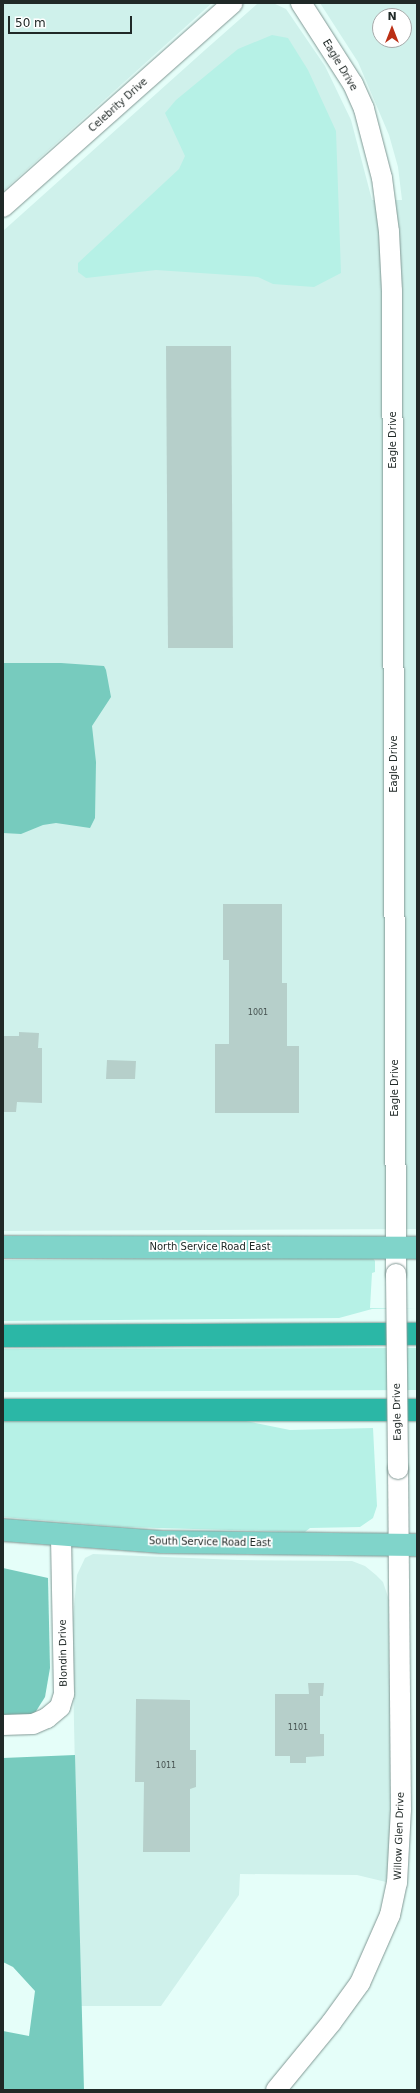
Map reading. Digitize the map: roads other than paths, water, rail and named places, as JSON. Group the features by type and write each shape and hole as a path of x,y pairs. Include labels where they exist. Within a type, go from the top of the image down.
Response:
{"highway":[{"path":"3,1336 417,1334"},
{"path":"3,1410 417,1410"}],"main road":[{"name":"North Service Road East","path":"3,1247 417,1248"},
{"name":"South Service Road East","path":"3,1530 61,1536 162,1542 408,1545"}],"street":[{"name":"Celebrity Drive","path":"3,207 233,3"},
{"name":"Eagle Drive","path":"301,3 353,84 364,109 382,178 389,232 392,291 398,1469 408,1545"},
{"name":"Blondin Drive","path":"3,1725 33,1724 48,1718 60,1707 64,1694 61,1536"},
{"name":"Willow Glen Drive","path":"276,2090 331,2022 360,1982 384,1930 394,1899 399,1861 408,1545"}]}
